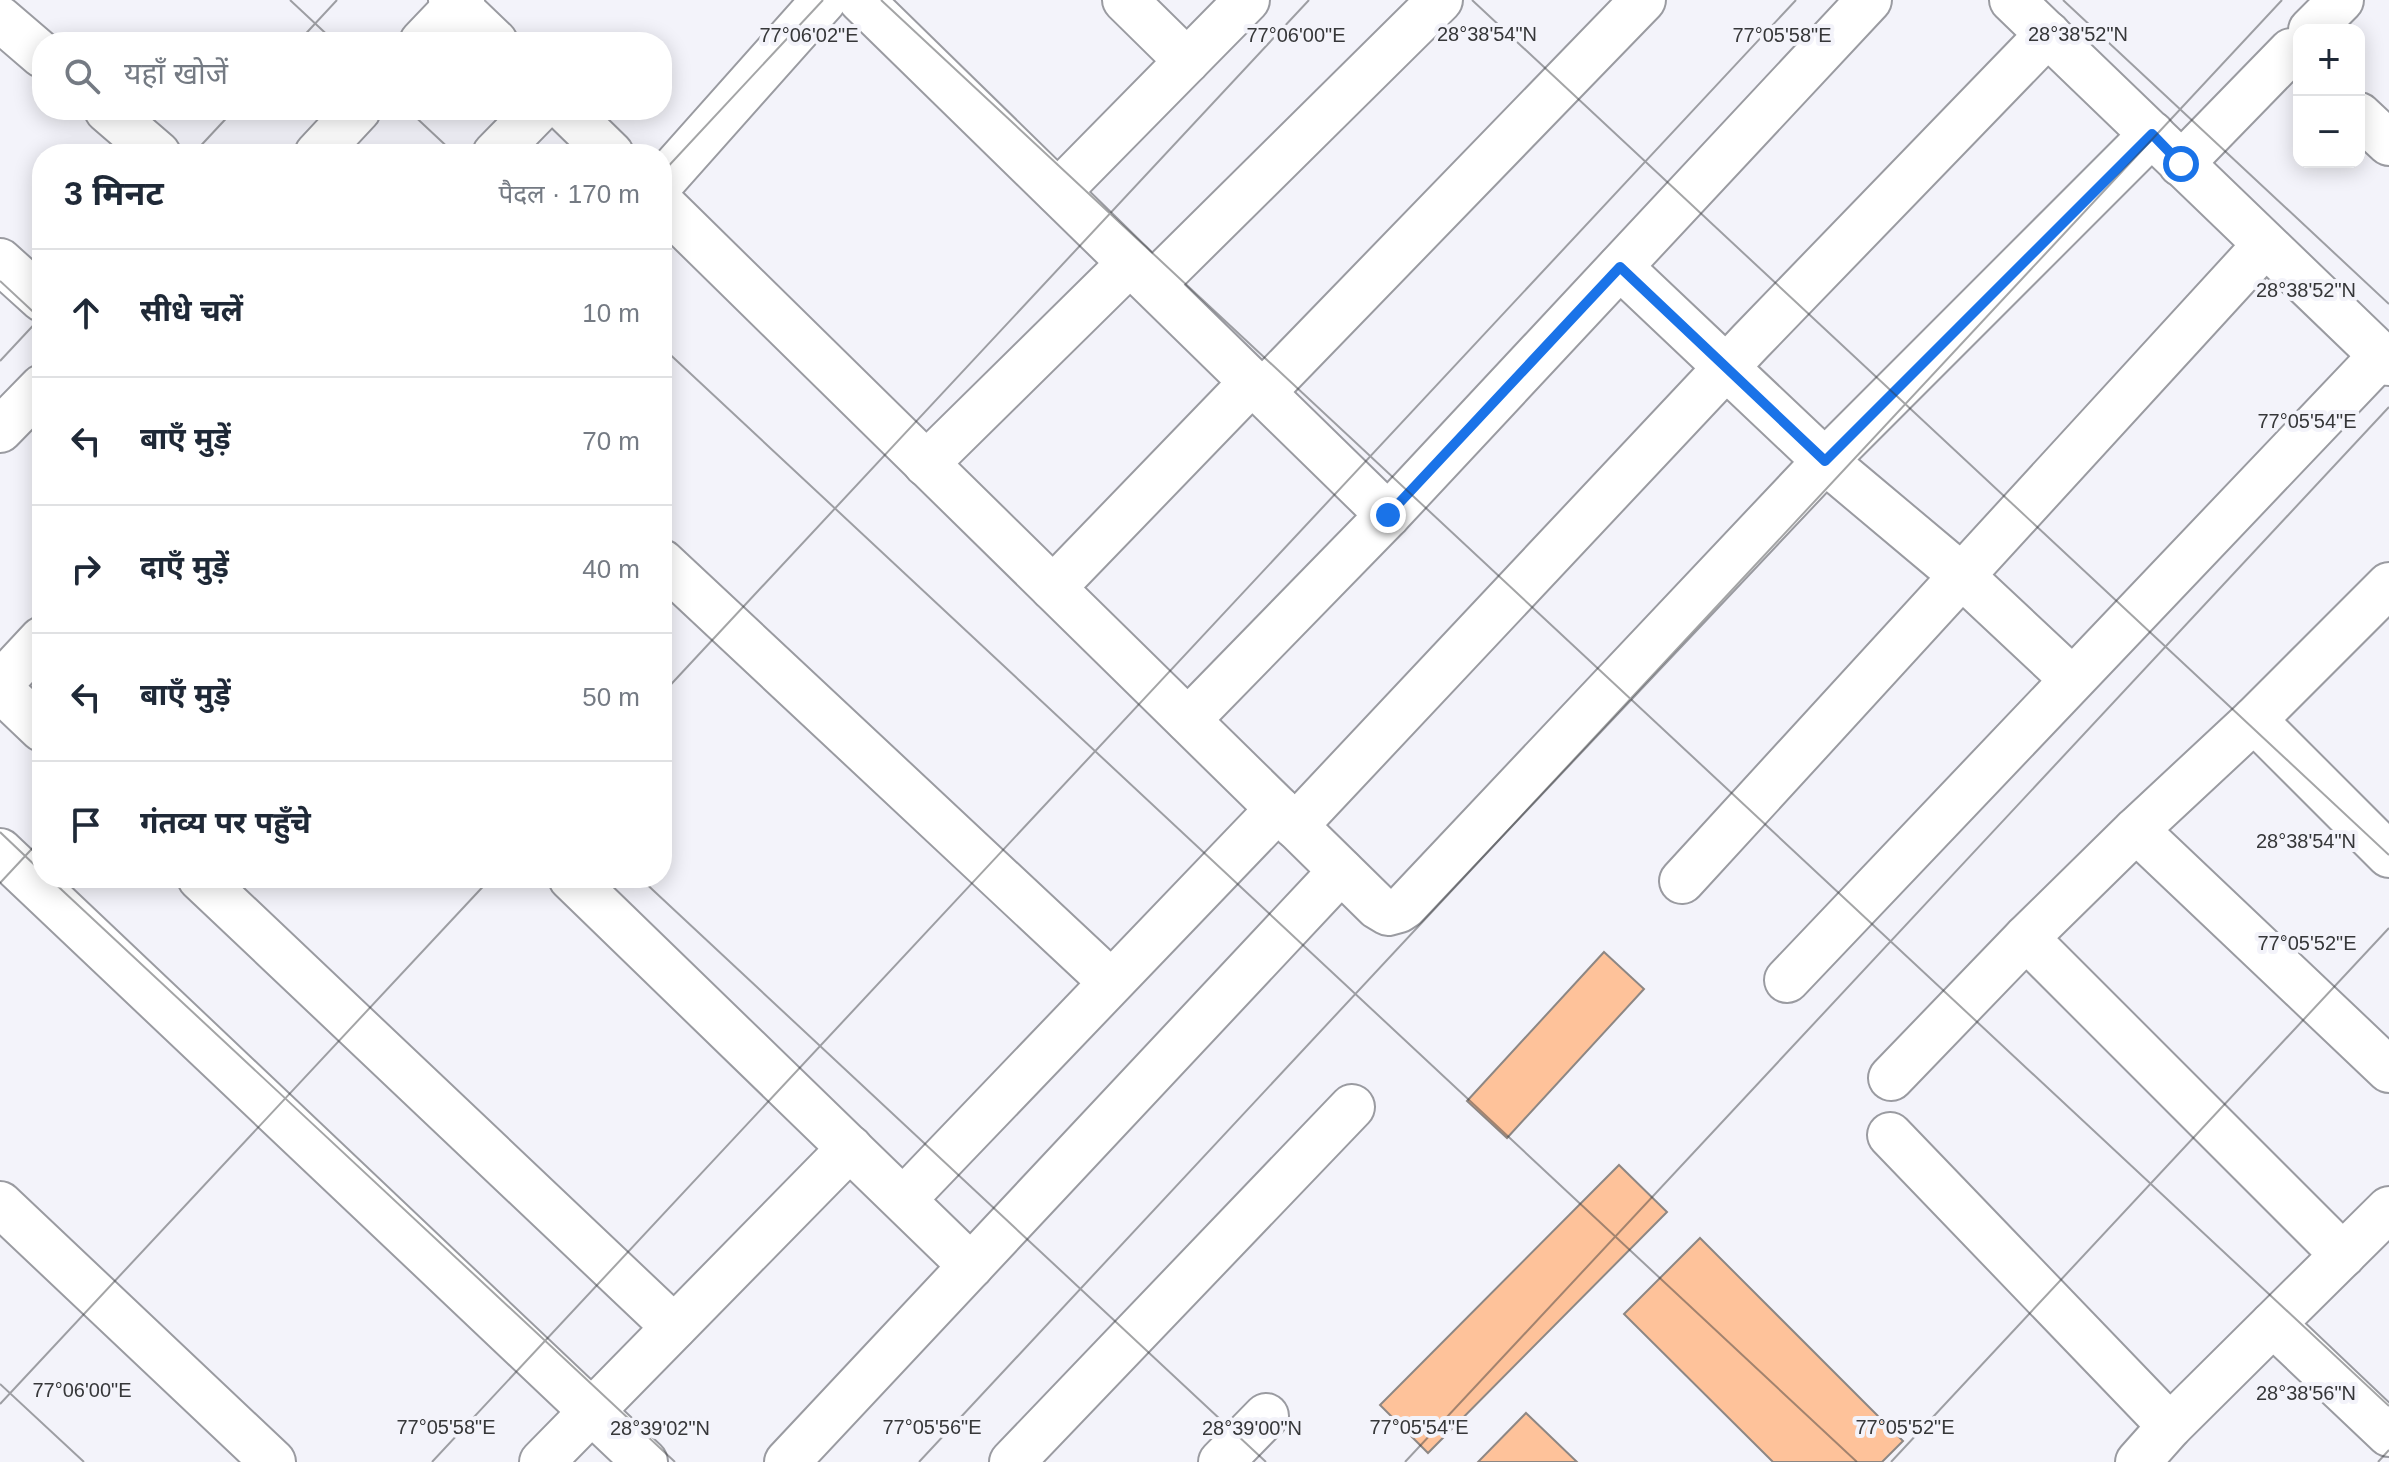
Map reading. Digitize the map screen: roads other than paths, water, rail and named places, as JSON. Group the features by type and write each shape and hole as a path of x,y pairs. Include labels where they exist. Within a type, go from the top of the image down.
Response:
{"street":[{"path":"672,171 824,0"},
{"path":"861,0 1388,515"},
{"path":"1125,0 1187,61"},
{"path":"1058,192 1247,0"},
{"path":"926,464 1142,274 1440,0"},
{"path":"1053,588 1643,0"},
{"path":"1188,720 1388,515 1869,0"},
{"path":"1787,980 2072,679 2385,360 2012,0"},
{"path":"2319,24 2341,0"},
{"path":"431,32 457,2 486,32"},
{"path":"0,19 32,46"},
{"path":"904,1199 1111,982 1287,818 2048,34"},
{"path":"672,214 1341,871 1382,910 1394,912 1405,906 1825,461 2166,149 2293,50"},
{"path":"119,120 146,144"},
{"path":"326,144 349,120"},
{"path":"505,144 528,120"},
{"path":"576,120 601,144"},
{"path":"2365,121 2389,143"},
{"path":"1682,881 2265,245"},
{"path":"0,261 32,290"},
{"path":"1620,267 1825,461 1962,576 2072,679"},
{"path":"0,430 32,397"},
{"path":"672,571 1111,982"},
{"path":"1891,1078 2136,830 2383,604"},
{"path":"32,650 0,687 32,719"},
{"path":"2254,720 2389,855"},
{"path":"2136,830 2389,1070"},
{"path":"0,851 32,881"},
{"path":"787,1462 1341,871"},
{"path":"39,888 645,1462"},
{"path":"211,888 674,1327"},
{"path":"581,888 971,1266"},
{"path":"2026,938 2343,1255"},
{"path":"1012,1462 1352,1107"},
{"path":"1890,1135 2160,1448 2273,1324 2389,1209"},
{"path":"542,1462 850,1148"},
{"path":"0,1204 273,1462"},
{"path":"2273,1324 2389,1434"},
{"path":"1221,1462 1266,1416"}]}
